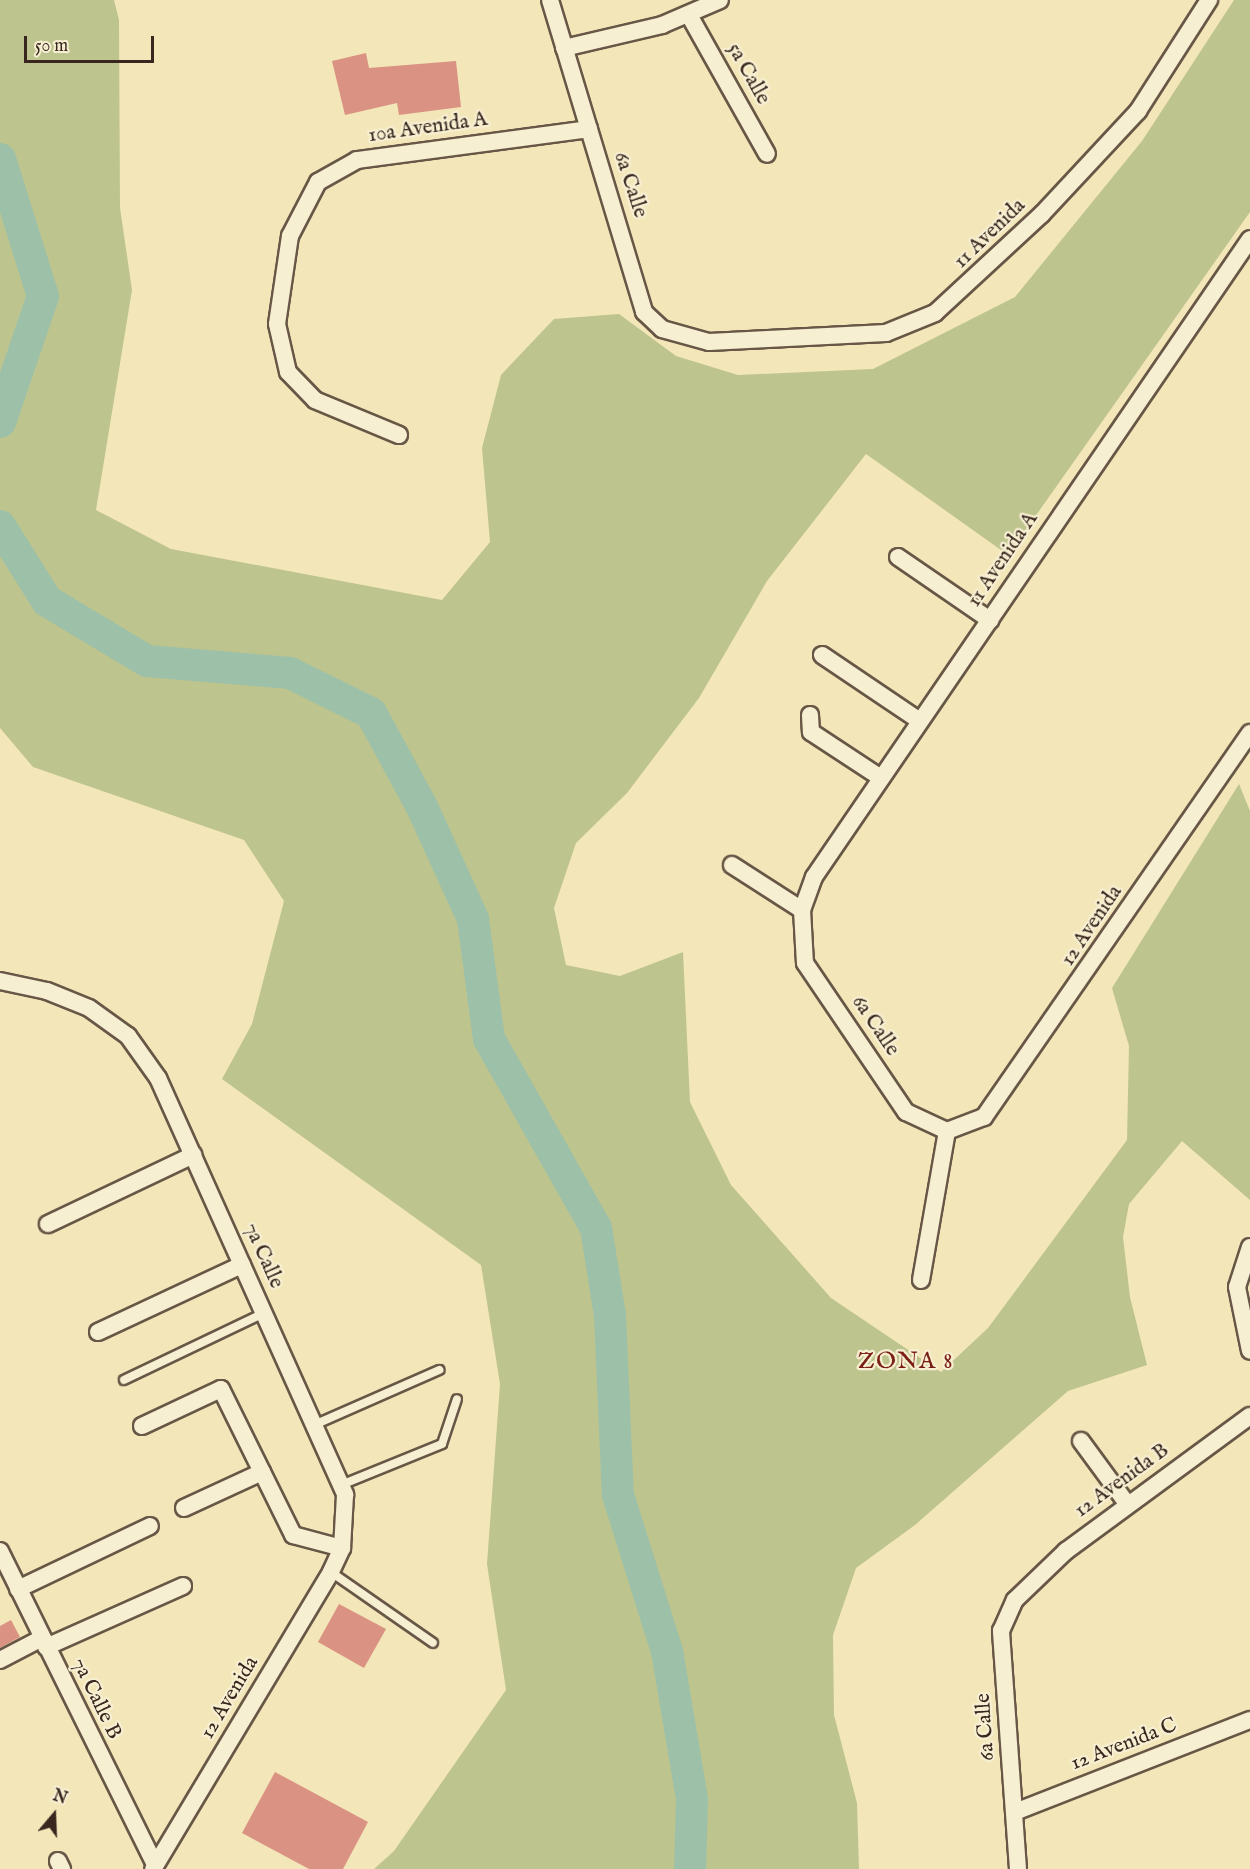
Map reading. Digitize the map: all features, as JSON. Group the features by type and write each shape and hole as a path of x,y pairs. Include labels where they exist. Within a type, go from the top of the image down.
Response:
{"street":[{"name":"6a Calle","path":"550,0 644,312 662,329 709,342"},
{"path":"564,48 689,15 720,0"},
{"name":"11 Avenida","path":"709,342 886,333 935,313 1042,214 1138,111 1209,0"},
{"name":"5a Calle","path":"689,15 767,154"},
{"name":"10a Avenida A","path":"399,435 315,400 288,372 277,324 290,236 318,182 357,160 589,129"},
{"name":"11 Avenida A","path":"802,910 814,876 1250,239"},
{"path":"898,557 990,620"},
{"path":"822,655 920,721"},
{"path":"810,716 811,732 881,778"},
{"name":"12 Avenida","path":"952,1130 984,1117 1002,1097 1250,733"},
{"path":"732,865 802,910"},
{"name":"6a Calle","path":"802,910 805,963 906,1113 952,1130"},
{"name":"7a Calle","path":"0,981 47,991 88,1008 128,1035 158,1078 341,1485 342,1548"},
{"path":"921,1280 952,1130"},
{"path":"48,1224 193,1155"},
{"path":"1250,1247 1237,1287 1238,1310 1250,1351"},
{"path":"98,1332 242,1265"},
{"path":"142,1426 221,1389 293,1535 342,1548"},
{"name":"12 Avenida B","path":"1024,1587 1128,1505 1250,1416"},
{"path":"1082,1441 1128,1505"},
{"path":"184,1508 262,1472"},
{"path":"10,1581 150,1526"},
{"name":"12 Avenida","path":"154,1867 331,1572 342,1548"},
{"name":"7a Calle B","path":"0,1551 10,1581 44,1642 154,1867"},
{"path":"0,1660 183,1586"},
{"name":"6a Calle","path":"1018,1869 1001,1631 1024,1587"},
{"name":"12 Avenida C","path":"1015,1812 1250,1720"}],"lane":[{"path":"124,1380 264,1313"},
{"path":"314,1425 439,1370"},
{"path":"341,1485 442,1444 457,1399"},
{"path":"331,1572 433,1643"}],"green space":[{"path":"0,0 114,0 119,20 120,208 132,290 96,510 171,549 442,600 490,542 482,448 501,375 554,319 619,314 676,356 738,375 873,369 1015,297 1142,141 1234,0 1250,0 1250,212 1008,555 866,454 767,581 699,698 627,793 576,843 554,908 566,965 620,976 683,952 690,1102 731,1185 831,1298 941,1372 988,1328 1127,1140 1129,1046 1112,988 1239,784 1250,811 1250,1200 1182,1141 1129,1204 1123,1237 1130,1297 1147,1365 1068,1391 915,1525 856,1568 833,1635 834,1715 857,1803 859,1869 374,1869 394,1851 506,1690 487,1564 500,1384 481,1265 222,1079 252,1024 284,901 244,840 33,767 0,728"}],"building":[{"path":"366,53 369,68 456,61 461,107 399,115 397,103 345,115 332,61"},
{"path":"339,1604 386,1629 364,1668 318,1642"},
{"path":"11,1620 20,1637 0,1648 0,1626"},
{"path":"275,1772 368,1822 343,1869 309,1869 242,1833"}],"waterway":[{"path":"0,159 43,296 0,422"},
{"path":"0,526 47,601 147,661 290,673 371,713 422,807 473,919 489,1039 596,1228 610,1315 618,1495 667,1651 692,1799 690,1869"}],"district":[{"name":"ZONA 8","path":"906,1362"}]}
